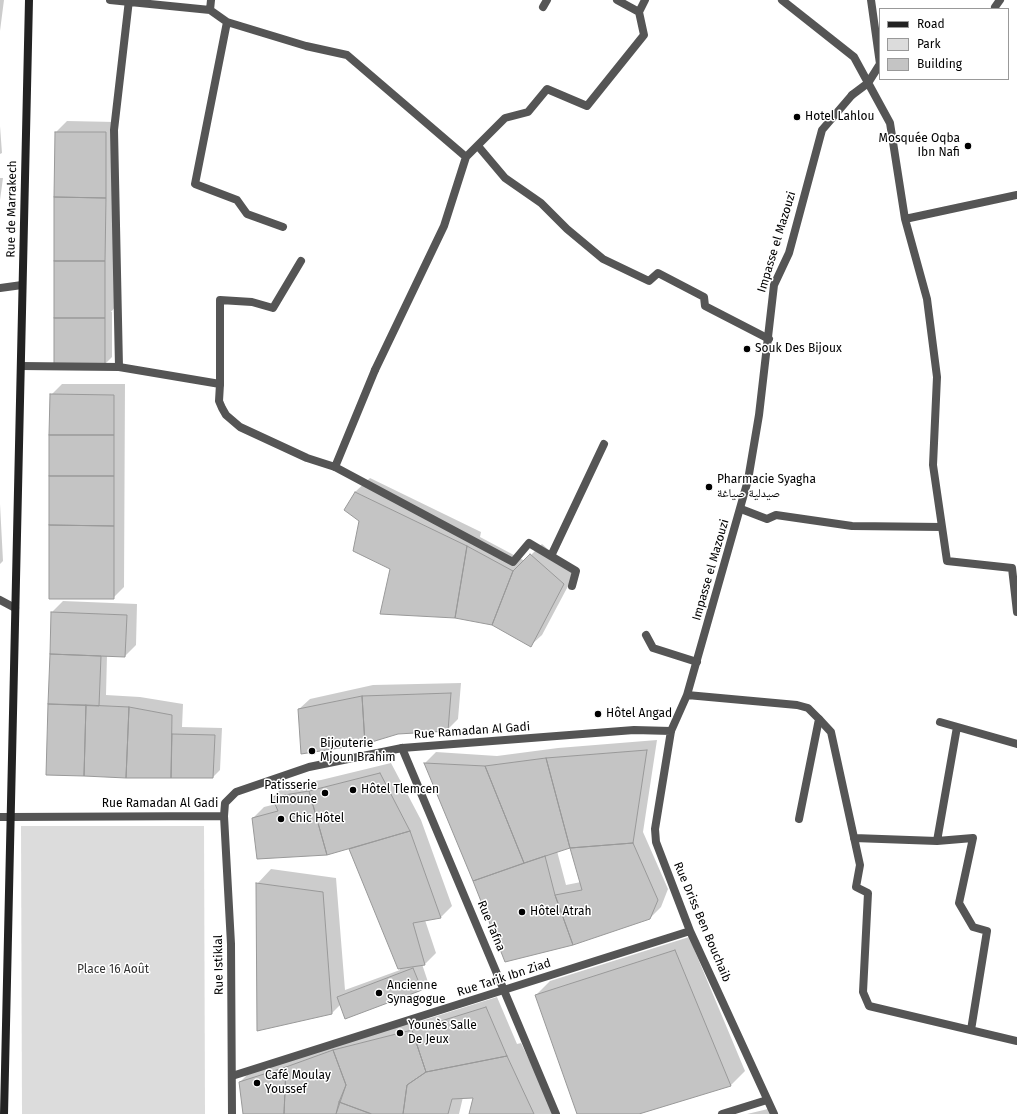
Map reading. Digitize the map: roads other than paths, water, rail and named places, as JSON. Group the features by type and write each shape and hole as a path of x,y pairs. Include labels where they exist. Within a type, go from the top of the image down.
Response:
{"main road":[{"name":"Rue de Marrakech","path":"4,1114 29,0"}],"street":[{"path":"110,0 210,10 227,22 306,46 347,55 466,157"},
{"path":"210,10 211,0"},
{"path":"617,0 639,12"},
{"path":"336,467 375,370 444,226 466,157 505,118 528,112 547,89 587,106 644,35 639,12 645,0"},
{"path":"782,0 854,57 890,123 906,219 927,299 937,377 933,465 947,561 1012,568 1017,612"},
{"path":"871,0 879,57"},
{"path":"119,367 114,130 129,1"},
{"path":"227,22 196,184 237,200 247,214 283,227"},
{"path":"868,83 879,66"},
{"name":"Impasse el Mazouzi","path":"671,730 687,695 748,480 759,415 769,339 774,285 789,253 822,130 852,95 868,83"},
{"path":"478,146 505,178 541,203 567,229 603,258 649,281 658,273 704,296 705,306 769,339"},
{"path":"906,219 1017,195"},
{"path":"301,261 273,308 252,302 220,300 219,402 226,415 240,427 308,458 336,467 513,562 529,543 576,572 572,586"},
{"path":"0,288 22,286"},
{"path":"20,366 119,367 220,384"},
{"path":"551,556 604,444"},
{"path":"741,509 767,519 776,515 852,526 942,527"},
{"path":"0,600 15,608"},
{"path":"646,635 653,648 697,662"},
{"path":"687,695 797,705 808,708 831,732 860,865 856,887 868,893 863,992 869,1006 1017,1041"},
{"path":"799,819 819,719"},
{"path":"940,722 1017,744"},
{"path":"938,841 957,727"},
{"name":"Rue Ramadan Al Gadi","path":"0,817 224,816 225,803 236,792 266,780 309,767 402,748 634,730 671,730"},
{"name":"Rue Driss Ben Bouchaib","path":"671,730 654,829 659,854 690,931 774,1114"},
{"name":"Rue Tafna","path":"402,748 556,1114"},
{"name":"Rue Istiklal","path":"224,816 231,944 232,1114"},
{"path":"854,838 938,841 973,838 959,903 972,927 987,931 971,1030"},
{"name":"Rue Tarik Ibn Ziad","path":"232,1076 690,931"},
{"path":"722,1114 767,1100"}],"place":[{"name":"Hotel Lahlou","path":"797,117"},
{"name":"Mosquée Oqba Ibn Nafi","path":"968,146"},
{"name":"Souk Des Bijoux","path":"747,349"},
{"name":"Pharmacie Syagha صيدلية صياغة","path":"709,487"},
{"name":"Hôtel Angad","path":"598,714"},
{"name":"Bijouterie Mjoun Brahim","path":"312,751"},
{"name":"Hôtel Tlemcen","path":"353,790"},
{"name":"Patisserie Limoune","path":"325,793"},
{"name":"Chic Hôtel","path":"281,819"},
{"name":"Hôtel Atrah","path":"522,912"},
{"name":"Ancienne Synagogue","path":"379,993"},
{"name":"Younès Salle De Jeux","path":"400,1033"},
{"name":"Café Moulay Youssef","path":"257,1083"}],"park label":[{"name":"Place 16 Août","path":"113,970"}]}
